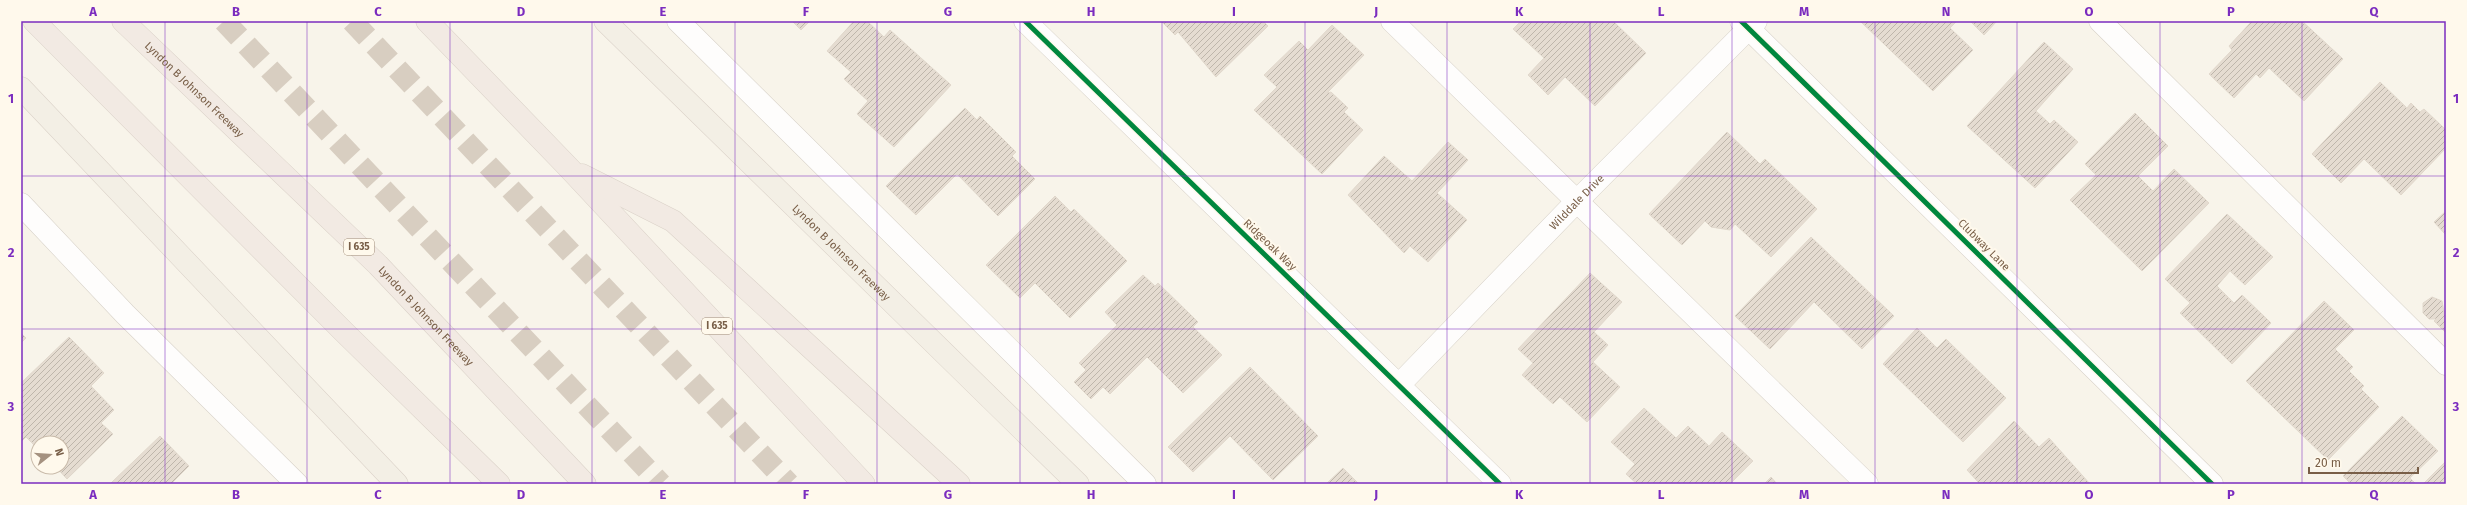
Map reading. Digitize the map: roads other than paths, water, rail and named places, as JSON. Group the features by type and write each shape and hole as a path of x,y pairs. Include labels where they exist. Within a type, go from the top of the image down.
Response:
{"highway":[{"path":"34,21 343,331 499,484"},
{"name":"Lyndon B Johnson Freeway","path":"123,21 378,265 585,484"},
{"name":"I 635","path":"427,21 569,168 864,484"},
{"path":"569,168 673,221 960,484"}],"main road":[{"name":"Lyndon B Johnson Freeway","path":"605,21 1078,484"},
{"path":"21,88 397,484"}],"street":[{"path":"678,21 1146,484"},
{"name":"Ridgeoak Way","path":"1025,21 1500,484"},
{"path":"1392,21 1578,200 1867,484"},
{"path":"2100,21 2446,364"},
{"name":"Wilddale Drive","path":"1399,385 1749,23"},
{"name":"Clubway Lane","path":"1749,23 2212,484"},
{"path":"21,204 125,314 297,484"}],"tunnel":[{"path":"224,21 661,484"},
{"path":"352,21 789,484"}]}
